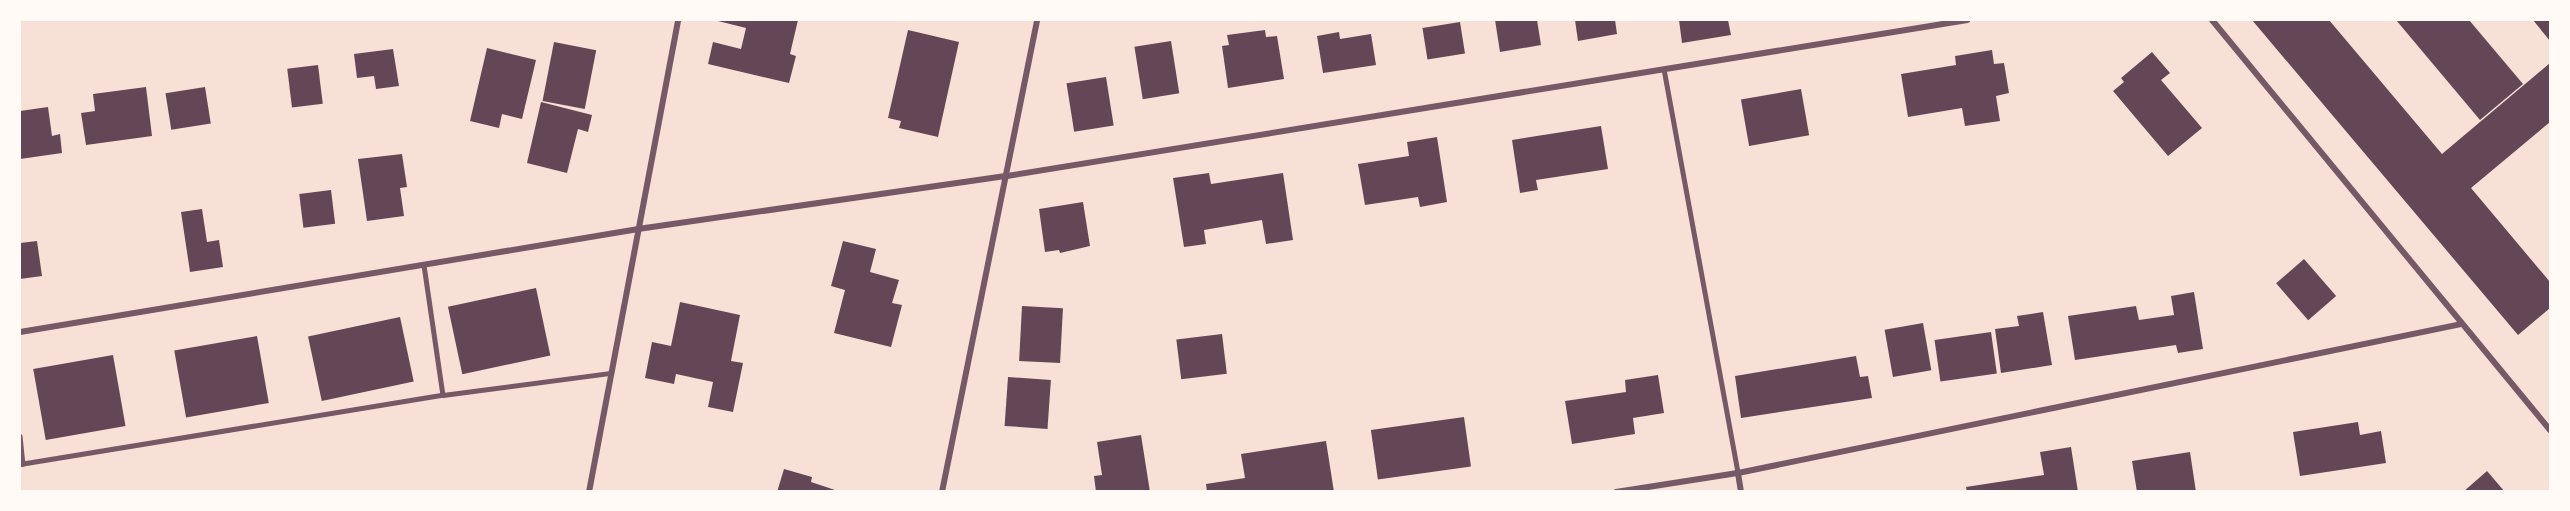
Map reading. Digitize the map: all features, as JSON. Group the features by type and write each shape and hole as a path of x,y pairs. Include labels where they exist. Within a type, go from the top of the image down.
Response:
{"street":[{"path":"589,492 678,20"},
{"path":"942,492 1037,20"},
{"path":"20,332 638,229 1007,176 1967,20"},
{"path":"2212,20 2550,430"},
{"path":"1617,492 1738,473 2461,324"},
{"path":"1738,473 1741,492"}],"lane":[{"path":"1664,68 1738,473"},
{"path":"424,265 443,395"},
{"path":"20,436 21,464 443,395 611,373"}],"building":[{"path":"714,20 798,20 790,54 796,56 789,83 708,64 713,42 741,49 746,28"},
{"path":"1495,20 1537,20 1541,45 1500,52"},
{"path":"1575,20 1615,20 1617,34 1578,41"},
{"path":"1679,20 1728,20 1731,35 1682,43"},
{"path":"2252,20 2329,20 2442,154 2550,63 2550,122 2471,188 2550,282 2550,308 2518,335"},
{"path":"2396,20 2469,20 2523,84 2480,120"},
{"path":"2533,20 2550,20 2550,41"},
{"path":"1460,22 1465,54 1427,60 1422,28"},
{"path":"908,30 959,42 938,137 899,128 901,121 888,118"},
{"path":"1265,30 1266,37 1277,36 1284,79 1228,88 1222,46 1229,45 1227,35"},
{"path":"1339,32 1340,39 1371,34 1376,65 1323,73 1317,36"},
{"path":"1171,41 1179,93 1143,99 1134,47"},
{"path":"554,42 596,50 585,109 543,101"},
{"path":"487,48 536,60 522,119 502,114 499,128 470,121"},
{"path":"393,49 399,86 376,89 374,76 357,78 354,54"},
{"path":"1992,50 1994,64 2004,63 2009,93 1996,96 2000,121 1965,126 1962,108 1908,117 1901,74 1956,65 1955,56"},
{"path":"2152,52 2170,73 2161,80 2202,128 2168,156 2113,91 2124,82 2121,78"},
{"path":"318,65 323,104 292,107 287,69"},
{"path":"1106,77 1114,125 1074,132 1066,83"},
{"path":"146,87 152,136 86,145 81,113 95,111 93,94"},
{"path":"205,87 211,124 171,130 165,93"},
{"path":"1801,89 1809,135 1749,146 1741,100"},
{"path":"541,102 592,115 588,132 578,129 567,173 527,163"},
{"path":"48,107 52,136 60,134 62,153 20,159 20,111"},
{"path":"1601,126 1608,169 1536,180 1538,190 1520,193 1512,140"},
{"path":"1437,137 1447,202 1420,207 1418,197 1365,205 1358,164 1409,156 1407,142"},
{"path":"402,154 407,187 400,188 404,216 367,221 358,159"},
{"path":"1209,173 1211,184 1283,173 1293,240 1266,244 1262,220 1204,230 1206,244 1184,247 1173,178"},
{"path":"331,190 335,224 303,228 299,194"},
{"path":"1083,202 1090,246 1060,253 1059,250 1045,252 1039,209"},
{"path":"202,209 207,242 219,240 223,267 190,272 181,212"},
{"path":"37,241 42,276 20,279 20,243"},
{"path":"843,241 876,249 870,272 899,280 892,303 902,305 891,347 834,333 845,290 831,286"},
{"path":"2304,259 2336,296 2308,320 2276,283"},
{"path":"536,288 550,355 462,374 448,307"},
{"path":"2194,292 2203,349 2178,353 2176,345 2075,360 2068,316 2136,306 2139,320 2174,315 2171,296"},
{"path":"680,302 740,315 731,361 743,363 733,412 708,407 713,382 676,374 674,384 645,378 652,342 671,346"},
{"path":"1022,306 1063,308 1060,363 1019,361"},
{"path":"2043,312 2052,365 2001,373 1995,329 2019,326 2017,316"},
{"path":"400,317 414,382 322,401 308,337"},
{"path":"1923,323 1931,370 1893,377 1885,330"},
{"path":"1991,332 1997,374 1940,382 1935,340"},
{"path":"1222,334 1227,374 1181,379 1176,340"},
{"path":"257,336 269,403 186,418 174,351"},
{"path":"113,355 126,426 46,440 33,369"},
{"path":"1856,356 1860,377 1868,376 1872,398 1741,418 1735,376"},
{"path":"1658,375 1664,413 1633,418 1635,434 1572,444 1565,401 1626,392 1625,380"},
{"path":"1008,377 1051,380 1047,429 1005,426"},
{"path":"1464,417 1471,467 1378,480 1371,430"},
{"path":"2358,422 2360,435 2381,431 2386,463 2300,476 2293,432"},
{"path":"1141,435 1150,492 1096,492 1094,476 1102,475 1097,442"},
{"path":"1326,441 1334,492 1207,492 1206,484 1245,478 1241,454"},
{"path":"2071,447 2078,492 1967,492 1966,487 2044,475 2040,452"},
{"path":"2190,452 2196,492 2137,492 2132,461"},
{"path":"784,469 812,477 811,482 841,492 777,492"},
{"path":"2487,471 2505,492 2463,492"}]}
